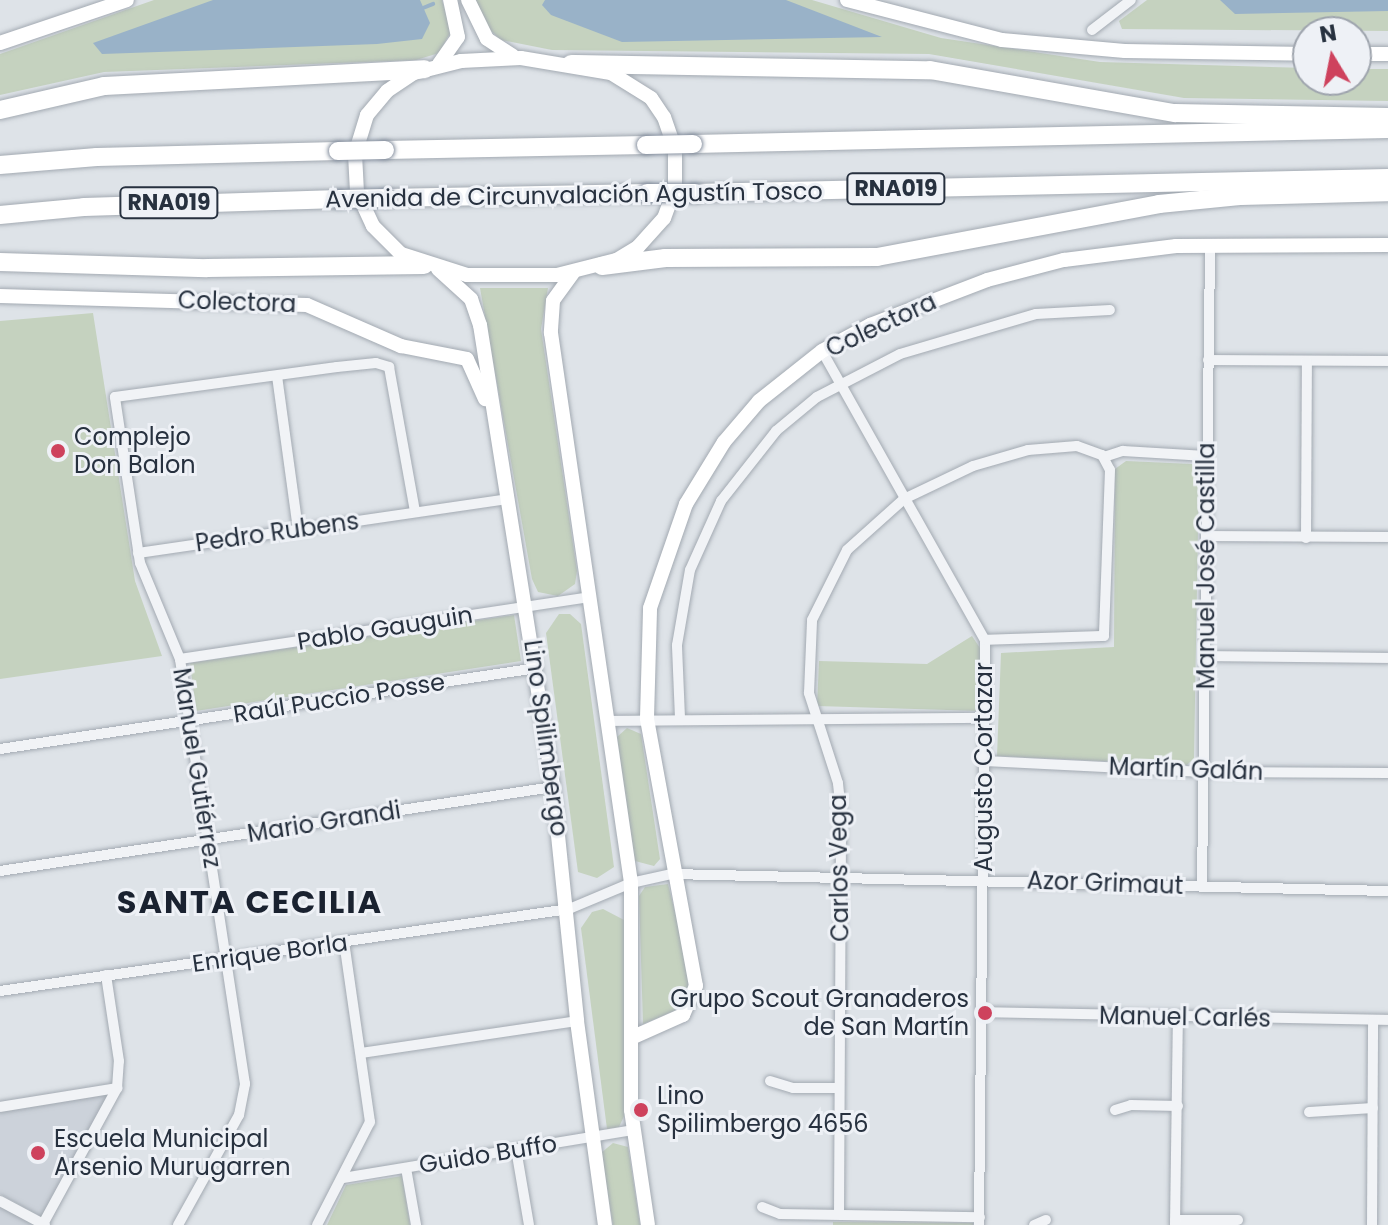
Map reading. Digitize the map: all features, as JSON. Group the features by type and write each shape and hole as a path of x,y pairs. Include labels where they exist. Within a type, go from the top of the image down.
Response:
{"highway":[{"path":"571,64 930,70 1164,112 1388,117"},
{"path":"0,110 55,93 104,86 431,67"},
{"name":"Avenida de Circunvalación Agustín Tosco","path":"0,165 97,157 1388,129"},
{"name":"Avenida de Circunvalación Agustín Tosco","path":"0,215 100,206 339,199 1388,178"},
{"path":"602,266 665,258 885,256 1159,204 1240,196 1388,192"},
{"path":"0,262 207,268 431,267"}],"main road":[{"path":"0,43 127,0"},
{"path":"431,67 458,37 450,0"},
{"path":"468,0 487,39 521,58"},
{"path":"847,0 933,25 1044,45 1292,53"},
{"path":"521,58 611,73 642,90 664,117 675,149 675,188 664,218 638,247 602,266 573,273 511,278 431,267 393,248 373,226 357,192 354,162 359,134 373,106 395,84 431,67 521,58"},
{"name":"Colectora","path":"631,1038 683,1015 696,986 690,936 672,874 647,718 650,608 686,504 741,421 822,351 902,312 1024,270 1104,253 1210,246 1388,245"},
{"name":"Lino Spilimbergo","path":"431,267 462,287 477,312 537,668 569,909 577,1021 605,1225"},
{"path":"573,273 557,292 550,320 631,883 634,1130 648,1225"},
{"name":"Colectora","path":"0,296 284,301 318,308 401,346 467,359 476,369 500,445"}],"street":[{"path":"1092,30 1131,0"},
{"name":"Manuel José Castilla","path":"1202,887 1210,246"},
{"path":"680,718 680,609 709,524 776,431 839,385 951,336 1036,314 1110,310"},
{"name":"Augusto Cortazar","path":"822,351 985,640 980,1221"},
{"path":"1208,360 1388,361"},
{"path":"1306,538 1307,361"},
{"path":"298,529 277,376 376,363 389,367 393,375 415,512"},
{"name":"Manuel Gutiérrez","path":"178,1225 245,1098 229,960 180,659 138,553 115,397 277,376"},
{"name":"Carlos Vega","path":"839,1214 841,798 815,718 806,675 807,644 823,590 847,550 904,499 973,466 1028,450 1077,446 1104,457"},
{"path":"985,640 1104,636 1110,470 1104,457 1123,451 1206,456"},
{"name":"Pedro Rubens","path":"138,553 509,499"},
{"path":"1206,536 1388,537"},
{"name":"Pablo Gauguin","path":"180,659 589,597"},
{"path":"1205,656 1388,658"},
{"name":"Raúl Puccio Posse","path":"0,749 537,668"},
{"path":"607,721 647,718 986,718"},
{"name":"Martín Galán","path":"985,761 1204,772 1388,773"},
{"name":"Mario Grandi","path":"0,871 553,787"},
{"name":"Azor Grimaut","path":"631,883 672,874 983,878 1388,891"},
{"name":"Enrique Borla","path":"0,991 569,909 631,883"},
{"path":"317,1225 370,1122 344,942"},
{"path":"0,1201 44,1225 117,1088 119,1061 106,975"},
{"name":"Manuel Carlés","path":"981,1012 1388,1020"},
{"path":"1178,1017 1175,1223 1238,1220"},
{"path":"1372,1225 1373,1020"},
{"path":"361,1053 577,1021"},
{"path":"770,1081 793,1088 838,1088"},
{"path":"0,1107 117,1088"},
{"path":"1115,1110 1131,1105 1178,1106"},
{"path":"1309,1112 1325,1107 1373,1108"},
{"name":"Guido Buffo","path":"343,1178 634,1130"},
{"path":"516,1149 529,1225"},
{"path":"406,1168 416,1225"},
{"path":"762,1207 780,1214 980,1221"},
{"path":"1034,1225 1046,1220"}],"shaded area":[{"name":"Escuela Municipal Arsenio Murugarren","path":"110,1093 42,1217 0,1194 0,1111"},
{"path":"0,1206 35,1225 0,1225"}],"green space":[{"path":"154,0 442,0 451,31 439,53 416,60 104,72 0,95 0,54"},
{"path":"475,0 812,0 941,38 1100,62 1292,68 1292,96 1372,96 1372,69 1388,69 1388,101 1184,98 929,54 552,50 501,40 487,27"},
{"path":"1147,0 1388,0 1388,31 1372,31 1372,16 1292,16 1292,30 1122,29 1119,21"},
{"path":"480,288 548,288 541,329 577,571 575,584 558,596 538,592 532,579"},
{"name":"Complejo Don Balon","path":"93,313 135,581 162,656 0,679 0,321"},
{"path":"1126,461 1192,464 1199,471 1194,758 1187,765 997,756 1001,653 1114,647 1115,469"},
{"path":"559,614 570,614 581,624 614,867 597,878 578,872 546,633"},
{"path":"514,615 521,661 196,711 190,663"},
{"path":"972,636 982,651 980,711 817,706 819,661 927,664"},
{"path":"627,728 641,734 660,859 654,866 635,861 617,737"},
{"path":"668,884 690,972 687,993 674,1011 643,1024 639,896 645,887"},
{"path":"603,909 626,921 625,1114 619,1127 607,1129 581,928 592,912"},
{"path":"613,1143 628,1147 640,1225 613,1225 601,1153"},
{"path":"402,1176 410,1225 327,1225 346,1185"},
{"path":"833,1222 973,1223 973,1225 833,1225"}],"water":[{"path":"213,0 420,0 430,23 422,39 377,44 102,54 93,43"},
{"path":"545,0 786,0 882,37 622,42 551,15 542,5"},
{"path":"1220,0 1388,0 1388,11 1235,14"}],"waterway":[{"path":"423,8 433,4"}],"place":[{"name":"Complejo Don Balon","path":"58,451"},
{"name":"Grupo Scout Granaderos de San Martín","path":"985,1013"},
{"name":"Lino Spilimbergo 4656","path":"641,1110"},
{"name":"Escuela Municipal Arsenio Murugarren","path":"38,1153"}],"district":[{"name":"SANTA CECILIA","path":"250,902"}]}
